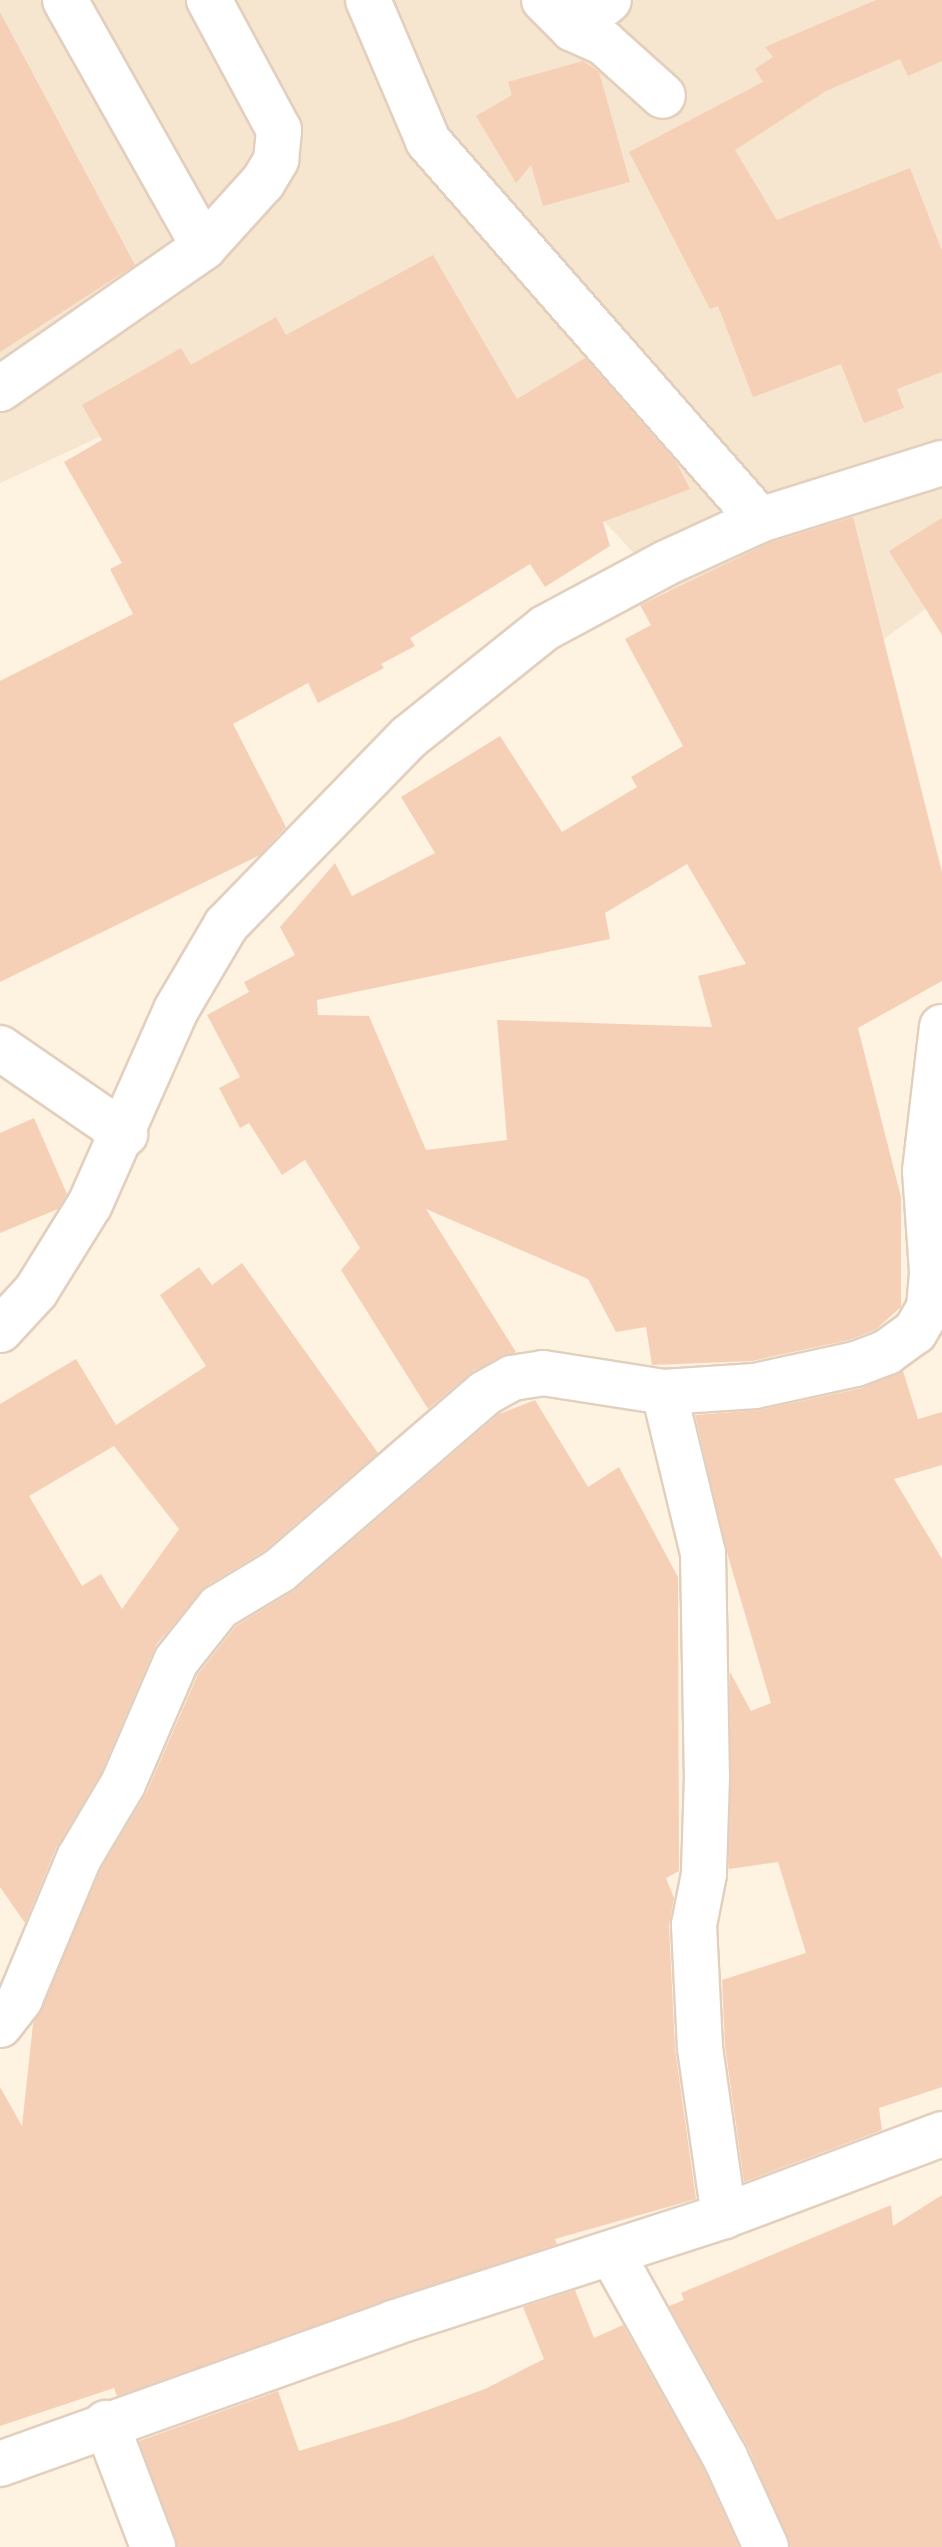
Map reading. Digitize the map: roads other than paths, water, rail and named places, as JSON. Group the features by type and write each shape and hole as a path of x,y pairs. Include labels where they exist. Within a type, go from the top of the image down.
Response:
{"street":[{"path":"65,0 204,247"},
{"path":"0,389 204,247 263,182 276,160 279,130 209,0"},
{"path":"368,0 428,141 760,520"},
{"path":"558,14 609,0"},
{"path":"558,14 604,43 663,96"},
{"path":"0,1330 61,1253 125,1134 199,964 266,878 409,737 545,628 760,520 942,463"},
{"path":"0,2025 20,1999 79,1858 123,1784 176,1661 219,1607 279,1571 485,1393 512,1378 543,1373 664,1392 755,1386 828,1372 887,1352 915,1332 929,1308 942,1027"},
{"path":"0,1048 125,1134"},
{"path":"664,1392 703,1553 706,1804 704,1874 694,1925 700,2048 724,2216"},
{"path":"0,2464 106,2423 393,2323 724,2216 942,2134"},
{"path":"612,2254 725,2457 766,2547"},
{"path":"106,2423 153,2547"}]}
